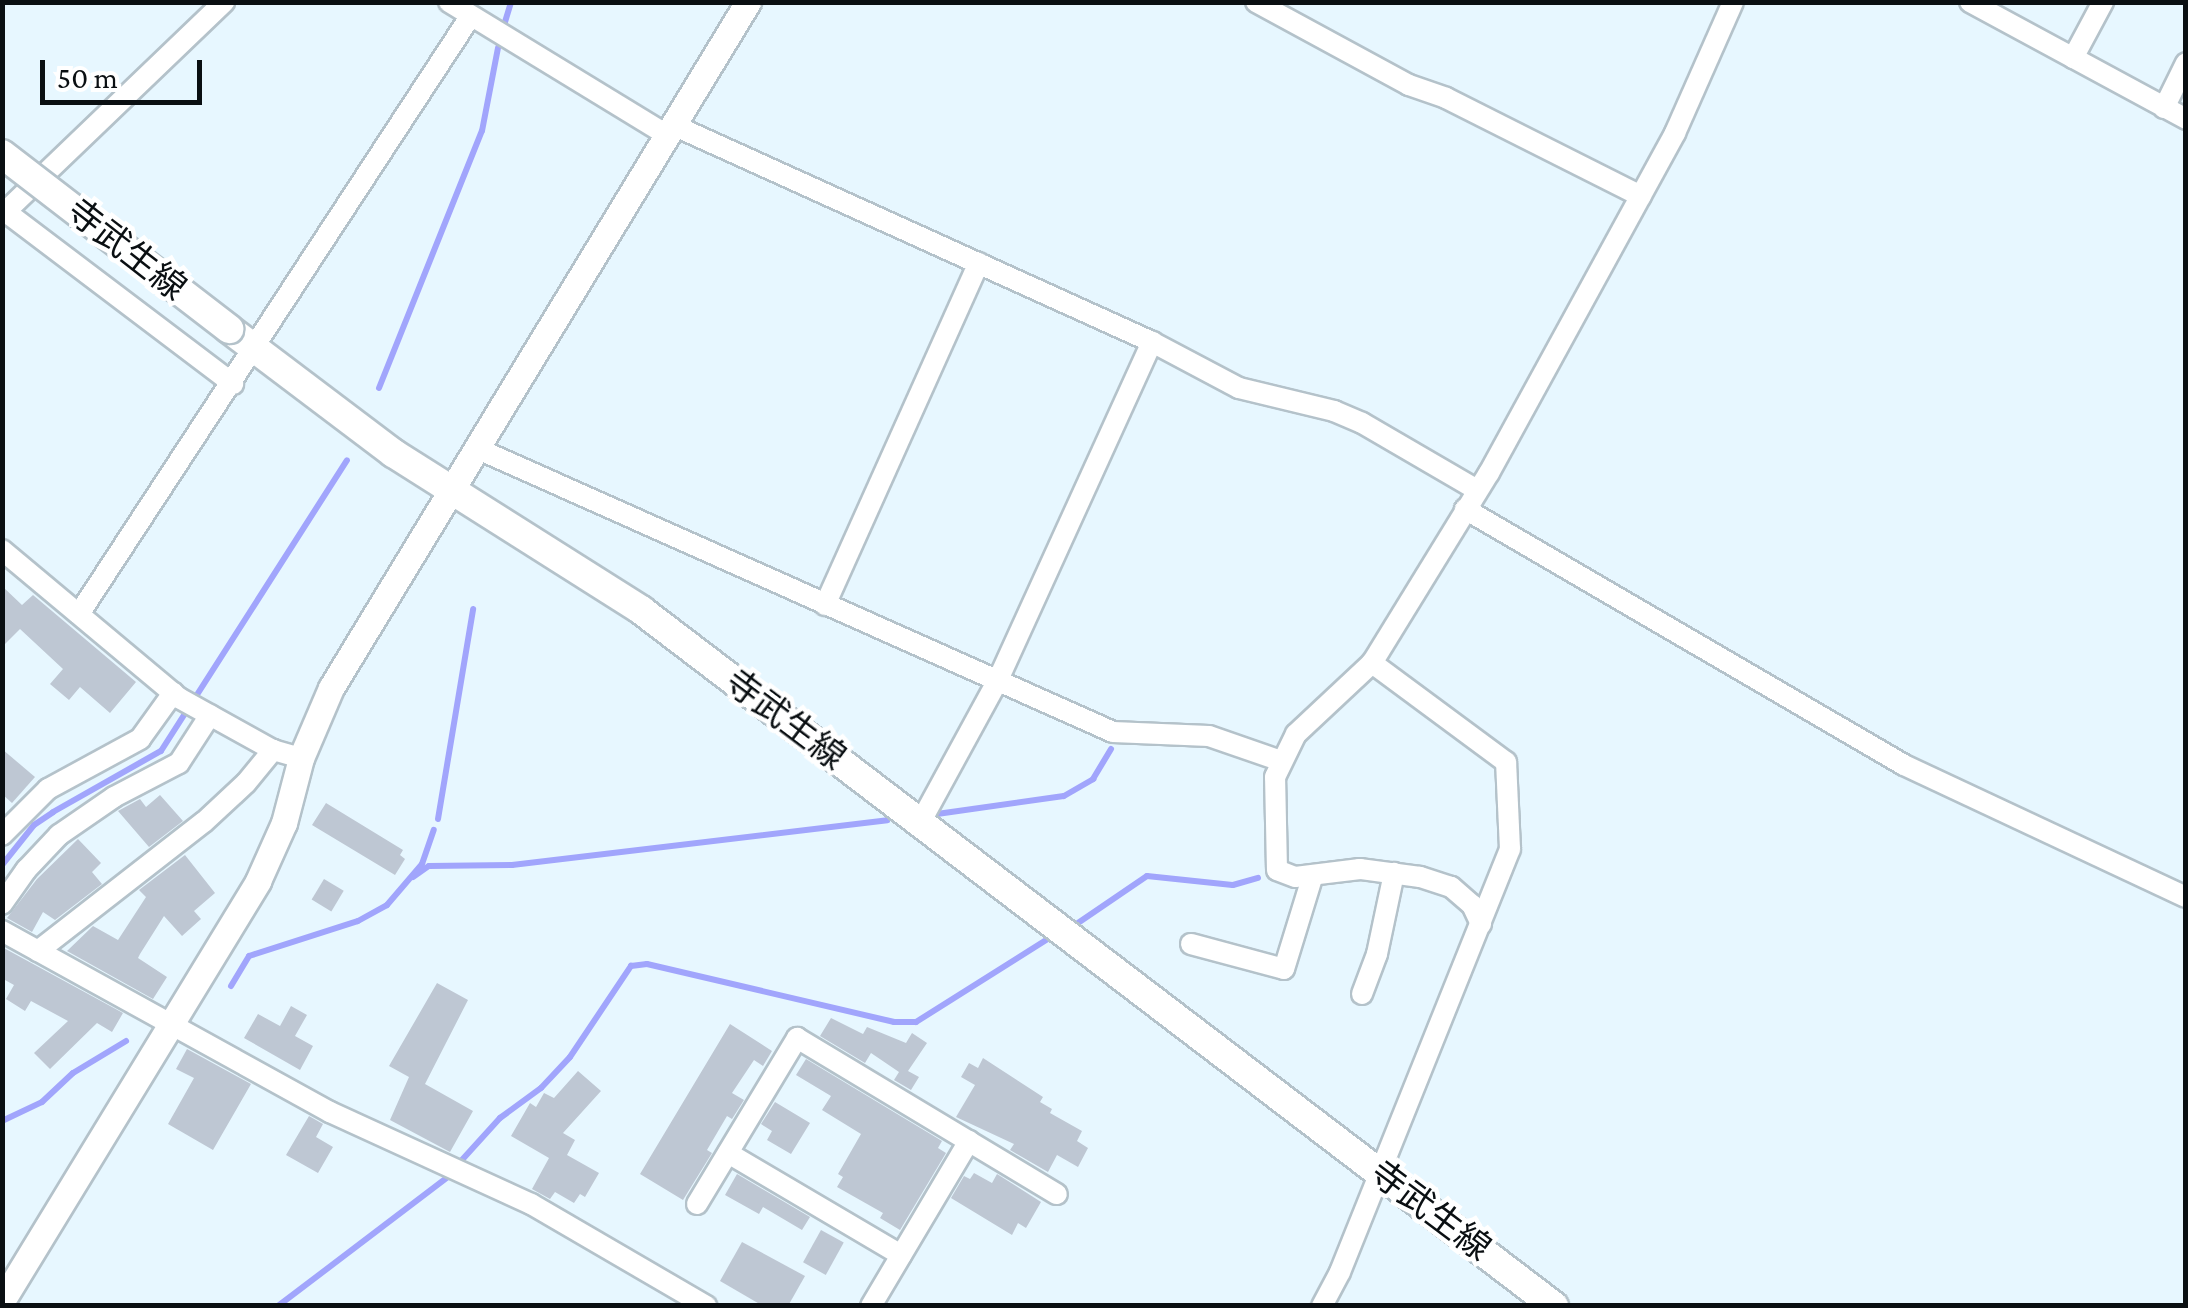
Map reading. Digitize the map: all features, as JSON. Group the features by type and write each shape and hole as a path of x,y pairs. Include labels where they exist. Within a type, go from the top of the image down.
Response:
{"main road":[{"name":"寺武生線","path":"2,154 228,329 450,492 640,610 1554,1306"}],"street":[{"path":"224,2 4,212 233,384"},
{"path":"448,2 670,130 978,263 1152,342 1239,388 1348,417 1478,490"},
{"path":"2,1301 272,852 301,758 331,688 748,2"},
{"path":"1256,2 1410,85 1446,98 1641,196"},
{"path":"1481,924 1472,904 1451,887 1394,872 1360,869 1295,877 1277,870 1273,798 1281,761 1309,720 1372,664 1478,490 1641,196 1733,2"},
{"path":"1970,2 2186,119"},
{"path":"2073,58 2104,2"},
{"path":"79,614 470,17"},
{"path":"2164,108 2186,63"},
{"path":"825,605 978,263"},
{"path":"920,823 997,682 1152,342"},
{"path":"476,448 1121,734 1209,736 1281,761"},
{"path":"1465,508 1904,765 2186,897"},
{"path":"2,550 176,695 273,750 301,758"},
{"path":"1322,1306 1380,1173 1510,849 1506,762 1372,664"},
{"path":"2,836 48,790 140,739 176,695"},
{"path":"2,904 26,870 59,835 114,797 179,763 207,713"},
{"path":"38,951 204,822 246,783 273,750"},
{"path":"1362,994 1377,954 1394,872"},
{"path":"1191,944 1284,969 1313,875"},
{"path":"2,932 330,1112 531,1204 706,1306"},
{"path":"697,1204 797,1038 1058,1194"},
{"path":"871,1306 969,1141"},
{"path":"728,1153 901,1256"}],"building":[{"path":"2,586 22,605 33,595 136,682 110,713 80,687 69,700 50,684 63,669 20,629 2,647"},
{"path":"2,749 35,777 12,803 2,794"},
{"path":"160,795 183,821 149,847 118,811 140,799 146,807"},
{"path":"326,803 403,850 400,855 405,859 395,875 312,825"},
{"path":"78,839 101,863 92,872 102,884 55,920 43,912 32,932 7,918 37,879"},
{"path":"185,855 215,893 194,911 201,919 182,936 164,916 140,954 138,958 167,977 153,999 67,951 93,926 118,940 146,897 139,890"},
{"path":"324,879 344,891 331,911 312,900"},
{"path":"2,947 123,1013 112,1032 97,1023 50,1069 34,1053 68,1021 31,1001 25,1011 6,999 14,985 5,980 2,985"},
{"path":"437,983 468,1000 425,1084 473,1111 450,1152 390,1120 409,1077 389,1066"},
{"path":"291,1006 307,1015 295,1036 313,1046 300,1070 244,1038 258,1014 280,1026"},
{"path":"831,1018 863,1034 867,1027 906,1043 912,1033 927,1043 908,1071 919,1077 911,1090 894,1080 899,1072 871,1053 865,1063 820,1036"},
{"path":"730,1024 772,1051 763,1066 754,1060 732,1093 744,1100 732,1119 727,1116 707,1150 712,1153 683,1200 640,1174"},
{"path":"187,1049 251,1084 213,1150 168,1124 194,1078 176,1069"},
{"path":"983,1058 1043,1097 1040,1102 1052,1109 1050,1113 1082,1131 1077,1141 1088,1148 1078,1167 1057,1155 1048,1172 1010,1150 1014,1144 956,1117 975,1085 961,1077 969,1063 978,1068"},
{"path":"806,1059 942,1141 938,1148 946,1153 900,1230 880,1218 883,1213 837,1187 843,1177 838,1174 861,1134 822,1110 831,1096 796,1075"},
{"path":"578,1071 601,1091 563,1133 575,1140 567,1155 599,1173 585,1197 580,1194 574,1203 555,1192 550,1199 532,1189 549,1158 511,1136 530,1103 536,1107 544,1093 554,1098"},
{"path":"775,1102 810,1123 791,1154 767,1140 772,1131 761,1124"},
{"path":"309,1116 323,1124 316,1137 333,1147 318,1173 286,1155"},
{"path":"974,1173 992,1183 997,1174 1041,1202 1026,1228 1018,1223 1012,1235 951,1198 964,1176 970,1179"},
{"path":"737,1174 810,1217 802,1230 763,1207 759,1214 725,1195"},
{"path":"821,1230 844,1243 826,1275 803,1262"},
{"path":"742,1242 805,1276 788,1306 763,1306 720,1281"}],"waterway":[{"path":"505,22 511,2"},
{"path":"379,388 482,131 498,48"},
{"path":"2,865 34,825 161,751 347,460"},
{"path":"438,819 473,609"},
{"path":"937,814 1064,796 1093,779 1111,749"},
{"path":"413,877 429,866 512,865 887,820"},
{"path":"231,986 249,956 358,921 387,905 422,864 434,830"},
{"path":"1075,925 1147,876 1233,885 1258,878"},
{"path":"461,1161 500,1118 541,1088 570,1057 631,966 647,964 894,1022 916,1022 1056,934"},
{"path":"2,1121 42,1102 73,1073 126,1041"},
{"path":"278,1306 448,1177"}]}
